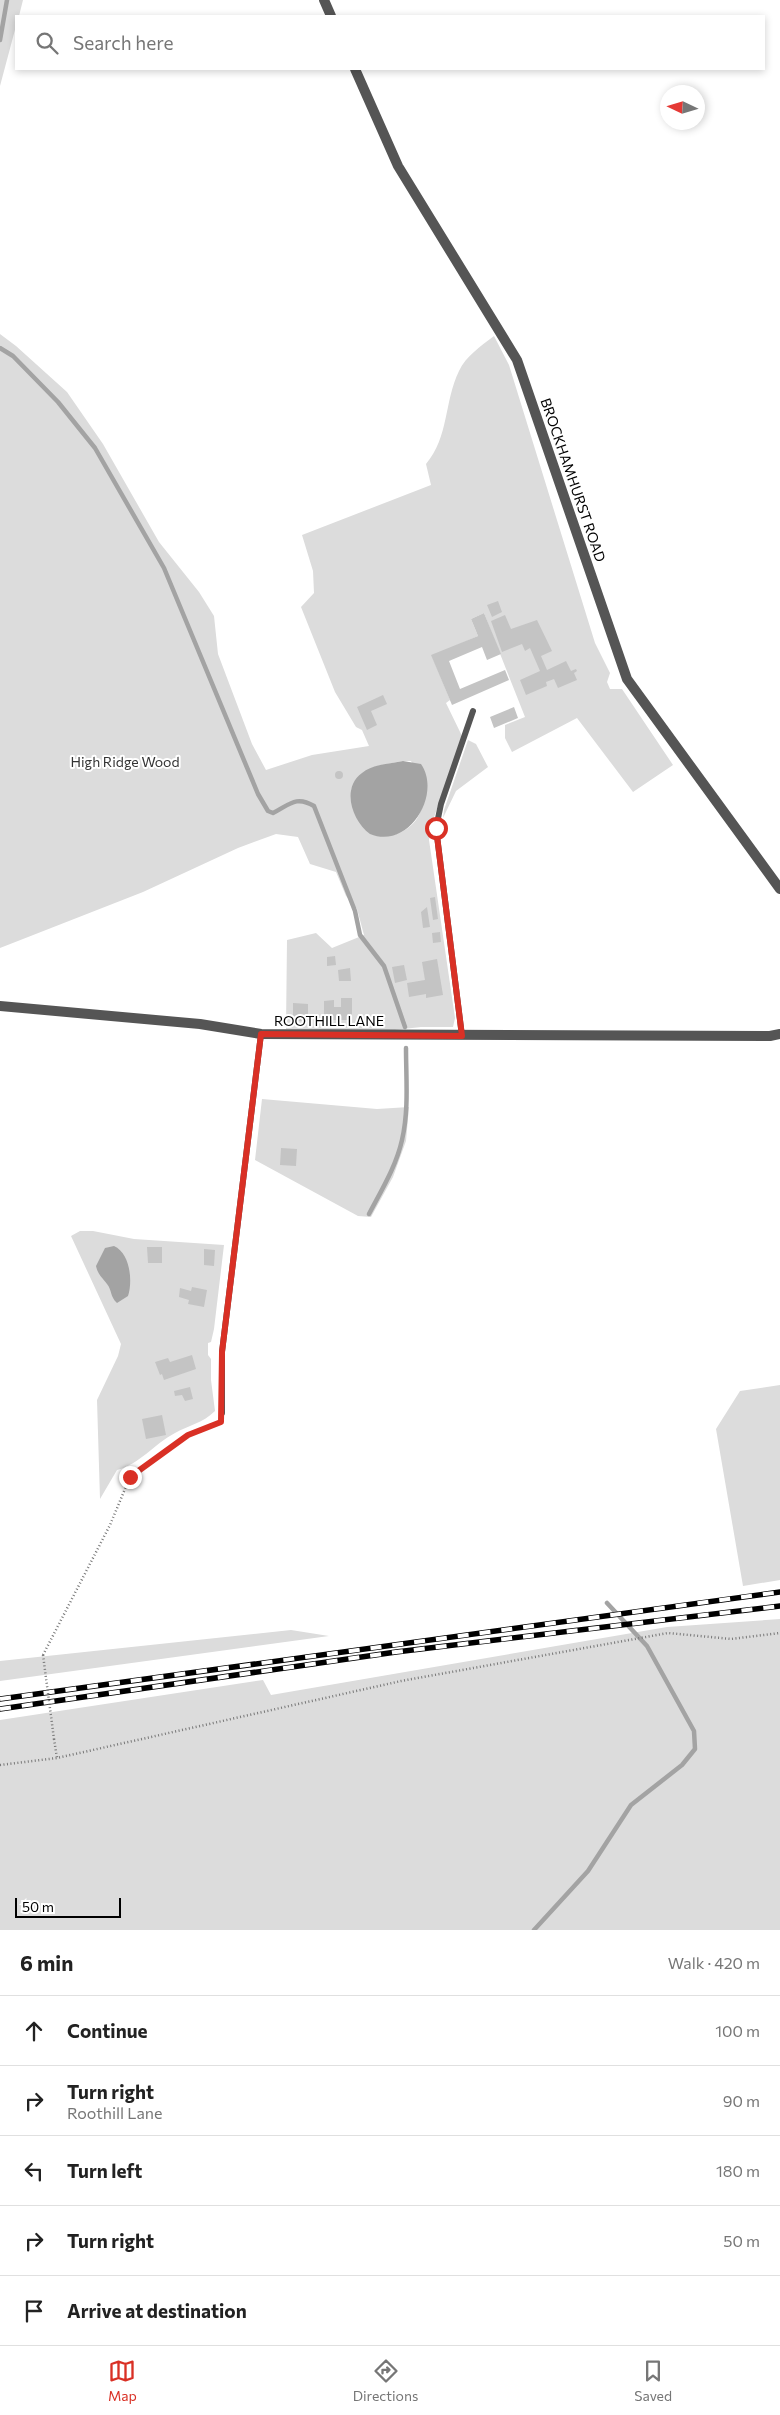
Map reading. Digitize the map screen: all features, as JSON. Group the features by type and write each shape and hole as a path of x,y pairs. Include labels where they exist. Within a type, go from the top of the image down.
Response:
{"street":[{"path":"324,0 331,15"},
{"name":"BROCKHAMHURST ROAD","path":"355,70 398,166 518,360 627,679 780,889"},
{"name":"ROOTHILL LANE","path":"0,1006 200,1024 261,1034 770,1036 780,1034"}],"lane":[{"path":"462,1036 436,828 441,804 473,711"},
{"path":"222,1413 222,1352 261,1034"}],"path":[{"path":"57,1758 43,1655 110,1525 130,1477 188,1435 221,1422 222,1413"},
{"path":"0,1764 57,1758 401,1681 668,1633 731,1639 780,1633"}],"green space":[{"path":"0,0 23,0 19,15 15,15 15,30 0,86"},
{"name":"High Ridge Wood","path":"0,334 67,392 103,444 159,542 199,592 214,616 218,654 252,744 266,770 312,755 369,746 362,730 356,727 335,692 301,607 314,593 313,571 302,535 431,485 426,464 433,454 443,431 454,383 459,371 470,356 494,336 509,365 595,643 610,673 607,682 610,689 622,689 673,765 633,792 577,718 512,752 505,738 505,725 525,717 484,613 471,619 478,636 432,656 450,700 446,703 462,736 432,823 429,840 455,1018 453,1027 421,1027 386,1031 286,1029 287,940 316,933 332,948 364,935 357,909 346,896 336,872 310,864 298,837 276,834 238,848 143,892 0,948","holes":["411,761 426,792 424,801 416,821 405,830 390,836 351,790 361,776 372,768"]},
{"path":"468,740 476,744 488,767 456,791 443,818 444,810"},
{"path":"262,1099 377,1109 409,1107 406,1141 393,1177 371,1217 358,1216 255,1160"},
{"path":"80,1231 93,1231 134,1239 224,1245 214,1329 211,1342 208,1343 215,1411 201,1421 167,1438 140,1459 117,1470 100,1499 97,1400 118,1356 121,1344 71,1236"},
{"path":"780,1385 780,1580 743,1586 716,1429 740,1391"},
{"path":"780,1619 780,1930 0,1930 0,1720 263,1680 271,1695 667,1627"},
{"path":"291,1630 329,1636 0,1681 0,1661"}],"shaded area":[{"path":"403,761 421,764 426,776 427,790 424,804 418,816 409,827 397,834 384,837 370,834 358,821 354,813 351,804 352,787 356,779 366,770 376,766"},
{"path":"114,1246 124,1255 130,1275 128,1296 117,1303 96,1266 105,1248"}],"building":[{"path":"498,601 502,612 492,617 487,605"},
{"path":"484,613 501,654 487,660 482,647 449,661 460,689 505,670 509,680 452,705 431,655 478,636 471,619"},
{"path":"505,615 511,629 537,620 552,651 541,656 547,670 566,661 571,671 576,669 577,671 574,673 577,680 558,688 554,679 546,682 547,686 526,695 520,680 540,671 530,648 525,651 522,644 502,652 491,621"},
{"path":"383,695 387,704 371,711 377,725 367,730 357,707"},
{"path":"514,707 518,718 494,728 490,717"},
{"path":"339,771 343,775 339,779 335,775"},
{"path":"435,897 438,919 433,920 430,898"},
{"path":"427,907 430,927 423,928 421,912"},
{"path":"440,932 441,942 433,943 432,933"},
{"path":"335,956 336,965 327,966 327,957"},
{"path":"437,959 443,995 426,998 426,994 409,997 407,983 425,980 422,962"},
{"path":"404,965 407,980 395,983 392,967"},
{"path":"350,968 351,981 339,981 338,970"},
{"path":"341,998 352,998 352,1020 332,1020 332,1016 324,1017 324,1001 334,1000 334,1007 341,1007"},
{"path":"293,1003 308,1004 308,1021 293,1021"},
{"path":"281,1148 297,1149 296,1166 280,1165"},
{"path":"147,1247 162,1247 162,1263 148,1263"},
{"path":"204,1249 215,1250 214,1266 204,1265"},
{"path":"192,1287 207,1290 204,1307 188,1304 189,1300 179,1297 180,1288 191,1291"},
{"path":"192,1355 196,1369 164,1380 162,1374 160,1375 155,1362 168,1358 170,1362"},
{"path":"190,1387 193,1399 185,1401 182,1395 175,1396 174,1391"},
{"path":"162,1415 166,1435 146,1439 142,1419"}],"waterway":[{"path":"0,40 7,0"},
{"path":"0,348 13,356 58,402 95,448 164,568 258,794 268,811 273,813 297,801 314,806 355,911 360,935 384,966 405,1027"},
{"path":"369,1214 392,1169 402,1140 406,1106 406,1048"},
{"path":"534,1930 588,1871 631,1805 682,1765 695,1749 694,1731 647,1646 607,1603"}],"railway":[{"path":"0,1699 780,1592"},
{"path":"0,1709 396,1652 780,1606"}],"route":[{"path":"130,1477 188,1435 221,1422 222,1352 238,1209 261,1034 296,1036 462,1036 436,828"}]}
